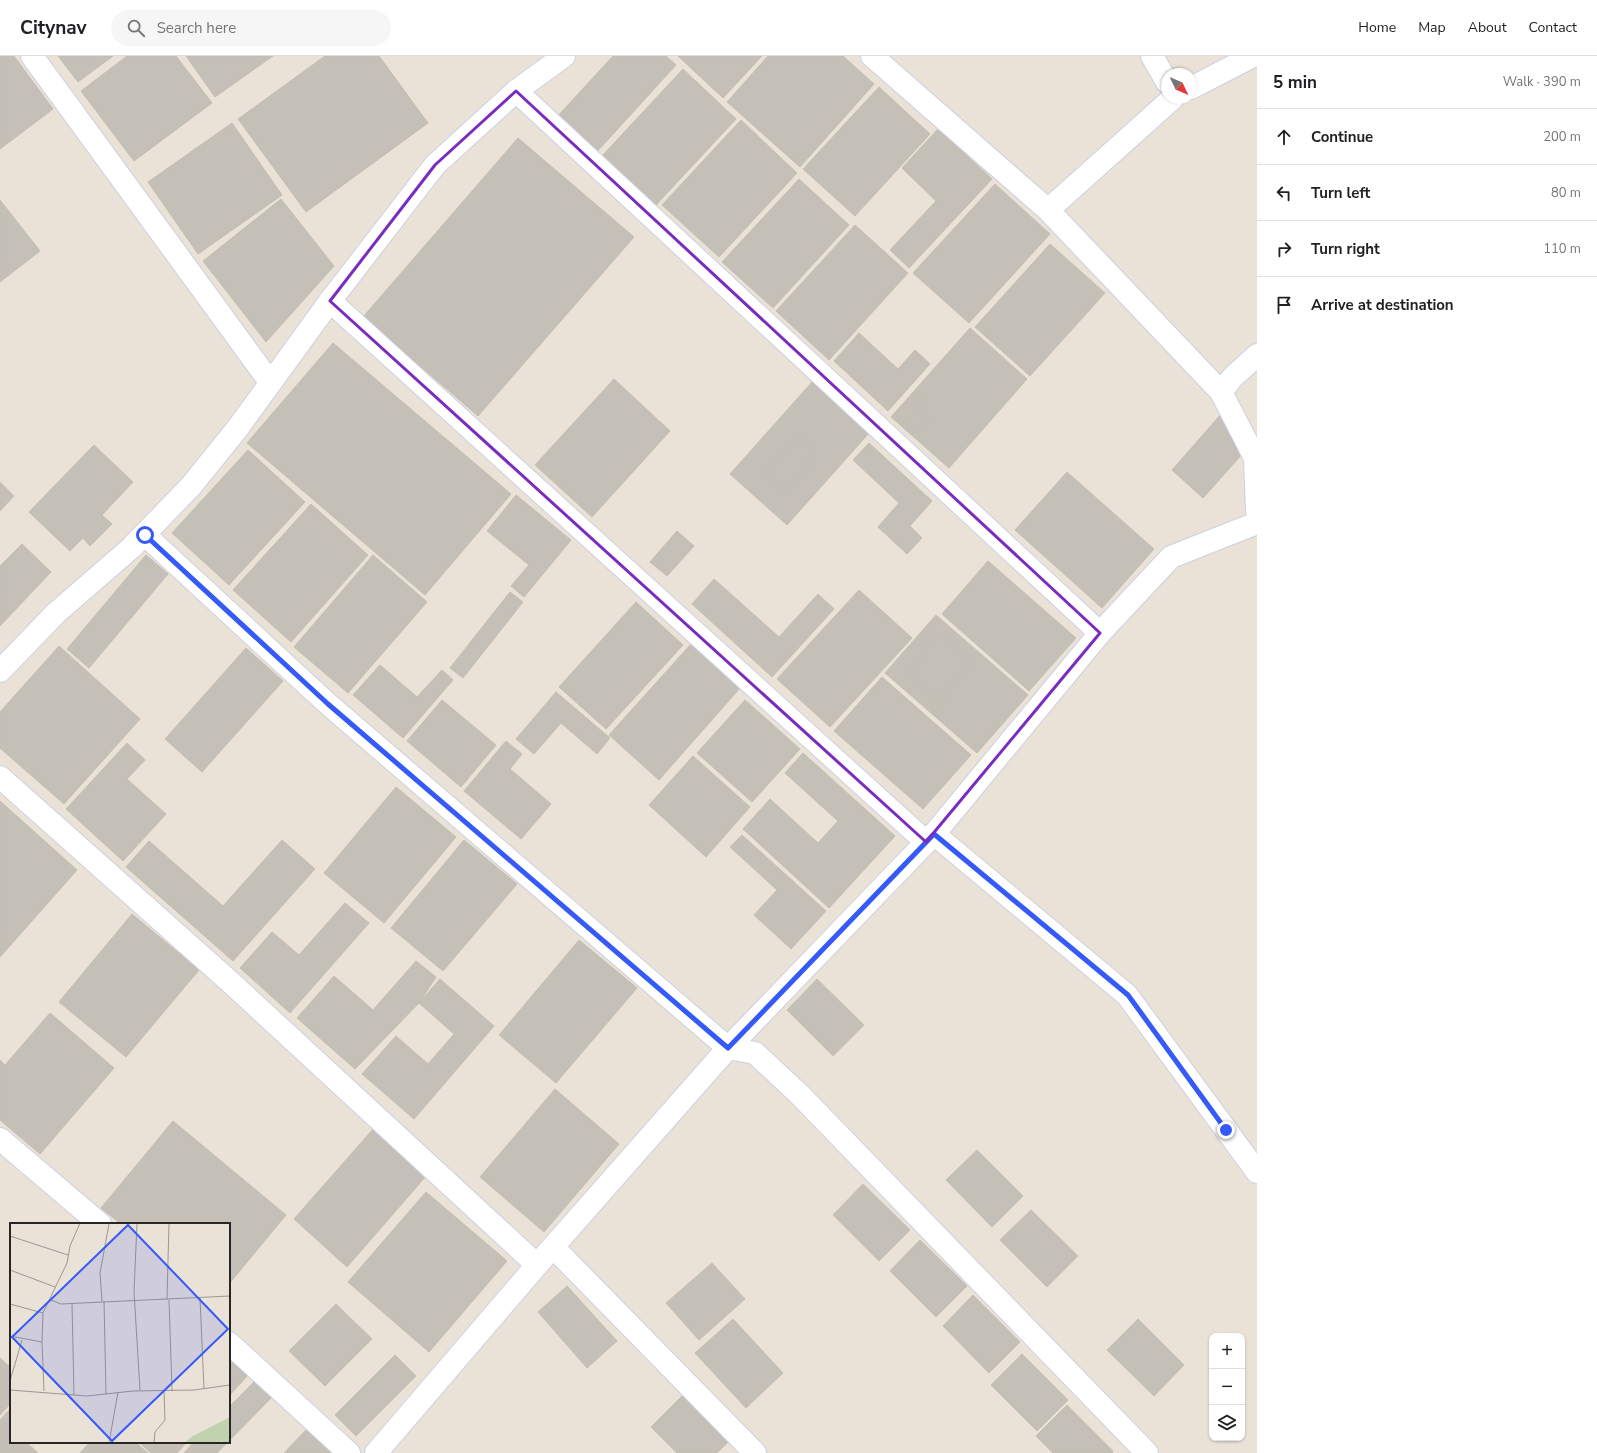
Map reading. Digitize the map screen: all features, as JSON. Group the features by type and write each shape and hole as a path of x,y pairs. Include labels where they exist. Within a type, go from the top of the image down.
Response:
{"street":[{"path":"32,56 270,382"},
{"path":"0,671 56,613 145,535 191,486 237,429 330,301 435,165 516,91 564,56"},
{"path":"872,56 1048,210 1220,392 1255,458 1257,511"},
{"path":"1152,56 1161,72"},
{"path":"1197,85 1253,56"},
{"path":"516,91 1100,633"},
{"path":"1048,210 1166,104"},
{"path":"330,301 930,838 1128,995 1257,1172"},
{"path":"1220,392 1233,377 1257,356"},
{"path":"376,1453 728,1048 930,838 1100,633 1171,557 1257,523"},
{"path":"145,535 328,704 728,1048 755,1054 800,1095 1147,1453"},
{"path":"0,777 228,980 538,1265"},
{"path":"0,1139 99,1223"},
{"path":"554,1248 755,1453"},
{"path":"230,1344 349,1453"}],"highlighted area":[{"path":"516,91 1100,633 926,842 330,301 435,165"}],"building":[{"path":"0,56 14,56 53,109 0,149"},
{"path":"58,56 113,56 78,82"},
{"path":"127,56 176,56 212,103 134,161 81,91"},
{"path":"186,56 273,56 215,97"},
{"path":"325,56 379,56 428,123 306,212 238,119"},
{"path":"613,56 666,56 676,65 594,155 555,119"},
{"path":"678,56 762,56 723,98"},
{"path":"768,56 843,56 874,84 800,167 727,102"},
{"path":"683,69 736,119 656,205 603,155"},
{"path":"879,87 930,134 855,216 803,169"},
{"path":"741,120 797,173 719,257 662,205"},
{"path":"232,123 282,195 198,254 148,182"},
{"path":"938,129 992,179 909,268 890,250 936,201 902,168"},
{"path":"518,138 634,237 478,416 363,317"},
{"path":"799,179 849,225 773,308 722,262"},
{"path":"995,184 1050,234 969,323 913,273"},
{"path":"281,199 334,266 266,342 203,261"},
{"path":"0,200 40,251 0,282"},
{"path":"855,225 908,273 829,360 776,311"},
{"path":"1050,244 1105,293 1030,376 975,327"},
{"path":"970,328 1027,379 949,468 891,417"},
{"path":"859,333 898,369 915,350 930,364 888,411 834,361"},
{"path":"333,343 511,494 425,595 247,443"},
{"path":"614,379 670,431 592,517 535,465"},
{"path":"813,381 870,432 787,525 730,474"},
{"path":"917,391 927,400 918,409 928,418 914,433 895,415"},
{"path":"1223,412 1244,452 1203,498 1172,470"},
{"path":"797,436 815,452 807,460 812,465 785,494 762,473"},
{"path":"869,443 932,501 910,526 922,538 907,554 878,527 899,503 853,460"},
{"path":"94,445 133,482 102,515 112,524 90,546 83,538 70,551 29,512"},
{"path":"248,450 305,502 229,585 172,533"},
{"path":"1067,472 1154,549 1102,608 1015,530"},
{"path":"0,482 14,496 0,511"},
{"path":"516,495 571,540 524,597 511,586 529,565 487,531"},
{"path":"311,504 368,555 291,642 233,590"},
{"path":"677,531 694,546 667,576 650,562"},
{"path":"22,544 51,572 0,626 0,566"},
{"path":"146,555 168,574 89,668 67,649"},
{"path":"373,555 427,602 348,693 294,647"},
{"path":"988,561 1076,638 1029,691 942,614"},
{"path":"714,579 779,637 818,594 834,609 772,677 692,604"},
{"path":"859,590 912,638 830,727 777,679"},
{"path":"510,592 523,602 463,678 450,668"},
{"path":"636,602 683,645 606,729 559,687"},
{"path":"936,615 1028,695 977,753 885,673"},
{"path":"939,634 971,662 943,695 946,698 935,711 927,705 935,695 907,672"},
{"path":"691,644 740,688 659,780 609,735"},
{"path":"59,646 140,719 64,804 0,748 0,712"},
{"path":"246,648 283,681 202,772 165,739"},
{"path":"380,665 417,697 442,670 453,680 403,738 353,695"},
{"path":"882,677 971,755 923,809 834,731"},
{"path":"556,692 610,738 597,754 561,723 534,754 516,739"},
{"path":"442,700 496,745 461,787 407,741"},
{"path":"745,700 800,749 752,802 697,753"},
{"path":"506,741 522,754 510,769 551,804 521,839 464,791"},
{"path":"127,743 145,760 127,779 166,814 123,861 66,809"},
{"path":"803,753 895,836 829,908 743,829 770,799 818,843 838,821 785,773"},
{"path":"693,756 750,807 706,857 649,805"},
{"path":"396,787 456,837 384,923 324,873"},
{"path":"0,801 77,870 0,957"},
{"path":"742,835 826,911 791,949 754,915 777,890 730,847"},
{"path":"282,840 315,869 233,961 126,867 149,841 223,906"},
{"path":"464,840 517,884 443,971 391,928"},
{"path":"345,903 369,923 290,1013 240,968 272,932 299,955"},
{"path":"132,914 199,970 126,1057 59,1002"},
{"path":"579,940 637,988 556,1083 499,1035"},
{"path":"416,961 436,977 419,1003 355,1069 297,1018 334,976 373,1010"},
{"path":"440,979 494,1026 414,1119 362,1074 396,1036 428,1064 454,1034 419,1003"},
{"path":"817,979 864,1025 833,1056 787,1010"},
{"path":"50,1013 114,1068 40,1154 0,1120 0,1060 5,1065"},
{"path":"555,1089 619,1144 544,1232 480,1177"},
{"path":"173,1121 286,1215 230,1283 230,1223 120,1223 101,1208"},
{"path":"374,1128 427,1175 347,1267 294,1219"},
{"path":"977,1150 1023,1196 992,1227 946,1180"},
{"path":"863,1184 910,1230 879,1261 833,1215"},
{"path":"426,1192 507,1261 429,1352 348,1282"},
{"path":"1031,1210 1078,1256 1047,1287 1000,1240"},
{"path":"920,1240 967,1286 936,1317 890,1271"},
{"path":"712,1263 745,1299 699,1340 666,1303"},
{"path":"567,1286 617,1341 587,1368 538,1312"},
{"path":"973,1295 1020,1342 989,1373 943,1326"},
{"path":"336,1304 372,1339 325,1386 289,1351"},
{"path":"733,1319 783,1373 746,1408 695,1353"},
{"path":"1138,1319 1184,1365 1154,1396 1107,1350"},
{"path":"1022,1354 1068,1400 1037,1431 991,1385"},
{"path":"395,1355 416,1376 356,1436 335,1415"},
{"path":"230,1356 249,1374 230,1395"},
{"path":"0,1358 10,1367 10,1404 0,1415"},
{"path":"255,1381 272,1397 230,1440 230,1406"},
{"path":"682,1396 728,1442 717,1453 677,1453 651,1427"},
{"path":"1067,1405 1113,1451 1112,1453 1053,1453 1036,1436"},
{"path":"10,1409 10,1443 27,1443 38,1453 0,1453 0,1420"},
{"path":"307,1429 331,1453 284,1453"},
{"path":"89,1443 136,1443 148,1453 80,1453"},
{"path":"140,1443 186,1443 177,1453 151,1453"},
{"path":"193,1443 227,1443 217,1453 184,1453"}],"route":[{"path":"145,535 328,704 728,1048 934,834 968,864 1128,995 1226,1130"}]}
